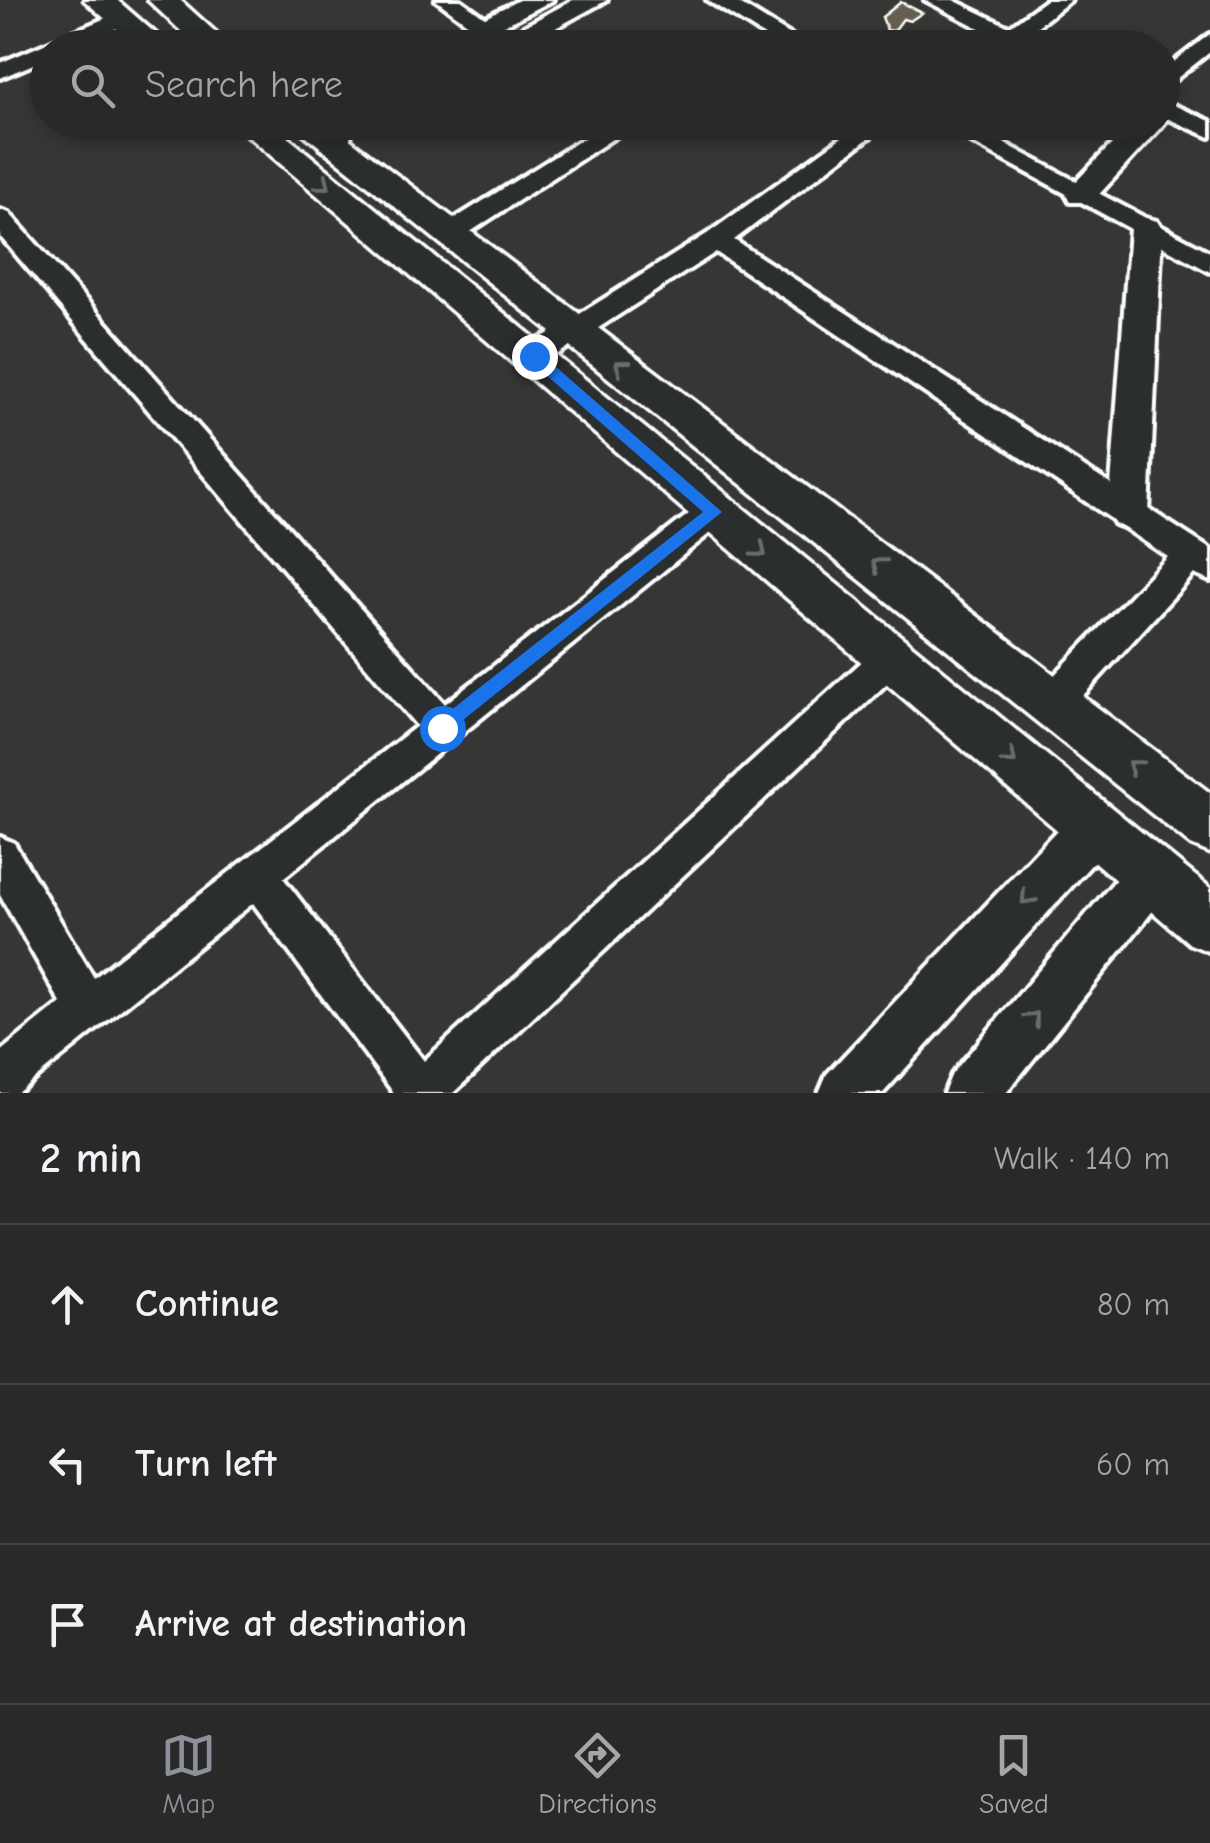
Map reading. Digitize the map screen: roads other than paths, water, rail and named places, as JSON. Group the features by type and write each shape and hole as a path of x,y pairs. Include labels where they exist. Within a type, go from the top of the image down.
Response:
{"main road":[{"path":"163,0 197,30"},
{"path":"110,9 135,30"},
{"path":"270,140 534,356 714,512 1210,924"},
{"path":"338,140 572,330 1210,826"}],"street":[{"path":"447,0 483,30"},
{"path":"498,30 540,0"},
{"path":"507,30 594,0"},
{"path":"718,0 769,30"},
{"path":"936,0 1001,30"},
{"path":"1019,30 1060,0"},
{"path":"78,30 110,9"},
{"path":"1180,80 1210,41"},
{"path":"0,71 30,58"},
{"path":"1180,116 1210,130"},
{"path":"452,232 599,140"},
{"path":"534,356 716,240 854,140"},
{"path":"979,140 1210,263"},
{"path":"1081,195 1130,140"},
{"path":"0,219 442,728"},
{"path":"1129,514 1146,229"},
{"path":"716,240 1200,561 1053,702"},
{"path":"0,1078 714,512"},
{"path":"256,875 421,1093 890,658"},
{"path":"846,1093 1093,827"},
{"path":"0,857 88,1009"},
{"path":"971,1093 1150,875"}]}
